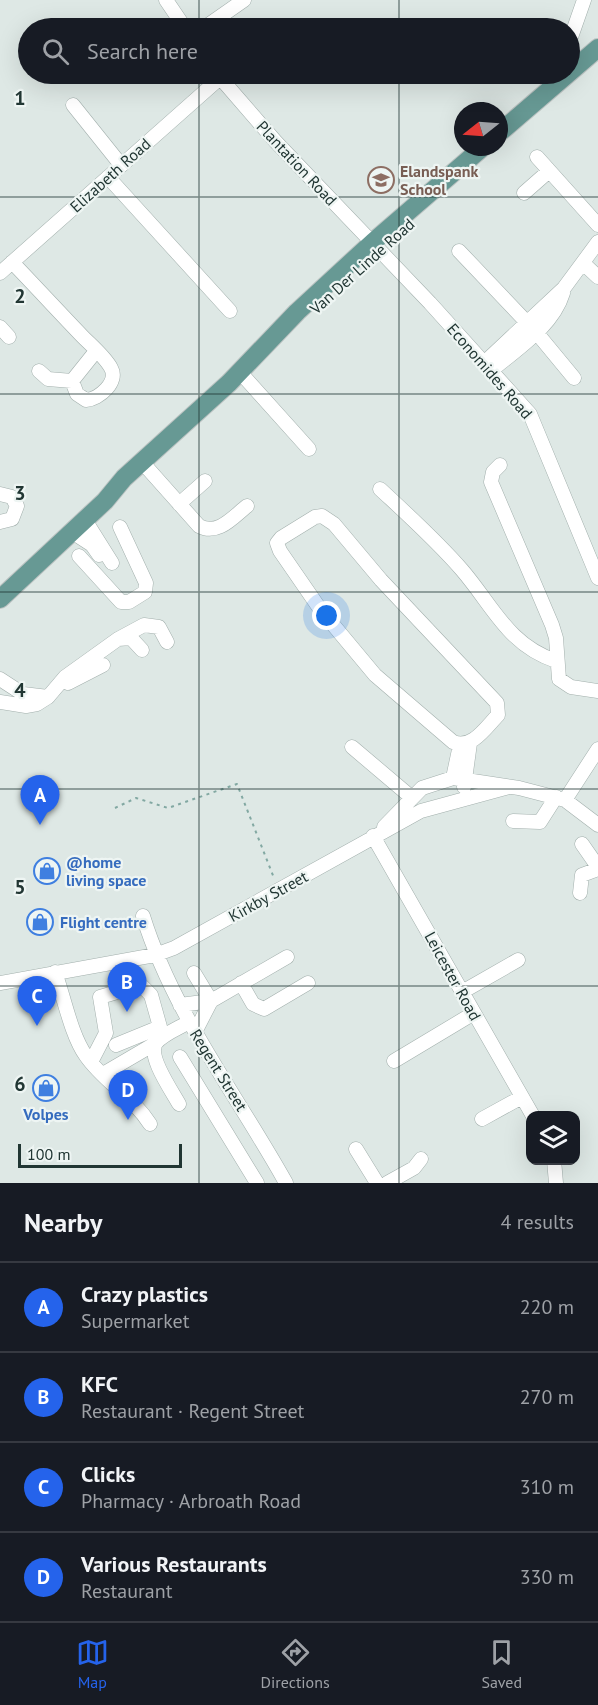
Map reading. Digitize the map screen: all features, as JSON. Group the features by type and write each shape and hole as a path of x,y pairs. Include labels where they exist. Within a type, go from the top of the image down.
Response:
{"main road":[{"path":"580,64 598,48"},
{"path":"508,126 558,84"},
{"path":"508,132 523,115"},
{"name":"Van Der Linde Road","path":"0,599 78,526 124,478 473,156"},
{"name":"Van Der Linde Road","path":"376,246 483,156"},
{"name":"Van Der Linde Road","path":"0,587 100,494 124,478"}],"street":[{"path":"166,0 178,18"},
{"path":"218,18 244,0"},
{"path":"578,18 584,0"},
{"name":"Elizabeth Road","path":"0,273 209,84"},
{"name":"Plantation Road","path":"225,84 276,142 376,246"},
{"path":"73,105 121,165"},
{"path":"537,157 598,225"},
{"path":"524,192 549,171"},
{"path":"108,177 230,311"},
{"path":"488,366 532,328 584,264 598,242"},
{"name":"Economides Road","path":"376,246 530,414 537,426 598,578"},
{"path":"459,250 532,328 574,378"},
{"path":"12,262 112,371 112,381 107,388 97,396 86,400 77,394 72,381"},
{"path":"584,264 598,277"},
{"path":"72,381 96,351"},
{"path":"39,371 48,379 72,381"},
{"path":"237,376 309,449"},
{"path":"142,462 199,526 206,530 215,530 247,506"},
{"path":"500,465 491,477 491,482 552,625 556,638 557,674 564,684 598,691"},
{"path":"179,504 205,481"},
{"path":"381,489 461,568 516,639 536,654 556,661"},
{"path":"0,494 9,495 17,506 12,519 0,522"},
{"path":"463,798 459,778 465,744 498,715 497,703 381,580 334,524 322,516 315,517 281,538 278,543 280,551 320,609 375,675 465,744"},
{"path":"78,526 105,568 121,602 125,603 145,592 146,583 120,527"},
{"path":"105,568 131,551"},
{"path":"79,556 105,568"},
{"path":"1,682 23,694 51,692 118,639 149,624 159,627 167,642"},
{"path":"118,639 130,638 142,650"},
{"path":"0,702 26,706 103,665"},
{"path":"352,747 410,798 421,811"},
{"path":"513,821 540,822 598,749"},
{"name":"Kirkby Street","path":"376,834 410,798 429,784 459,778 561,798 598,825"},
{"name":"Kirkby Street","path":"0,983 155,955 174,948 421,811 509,787"},
{"name":"Leicester Road","path":"376,834 530,1111"},
{"path":"580,893 582,875 598,868 582,844"},
{"name":"Regent Street","path":"143,916 155,955 180,1005 286,1183"},
{"path":"180,1005 211,1001 287,957"},
{"path":"462,992 518,960"},
{"path":"55,972 82,1050 91,1062 139,1108 150,1124"},
{"path":"194,973 211,1001"},
{"path":"241,984 253,1004 264,1009 308,983"},
{"path":"116,1045 160,1027 159,1015 146,989 138,984 102,996 100,1001 106,1026 116,1045 121,1064"},
{"path":"103,1074 156,1043 192,1027 211,1001"},
{"path":"394,1062 474,1012"},
{"path":"91,1062 104,1041 106,1026"},
{"path":"156,1043 154,1057 179,1104"},
{"path":"180,1057 257,1183"},
{"path":"482,1119 522,1097"},
{"path":"356,1149 377,1183"},
{"path":"387,1183 414,1168 422,1159"},
{"path":"554,1165 556,1183"}],"path":[{"path":"115,808 136,798 168,808 237,784 279,889"}],"place":[{"name":"Elandspank School","path":"381,180"},
{"name":"Crazy plastics","path":"40,825"},
{"name":"@home living space","path":"47,871"},
{"name":"Flight centre","path":"40,922"},
{"name":"KFC","path":"127,1012"},
{"name":"Clicks","path":"37,1026"},
{"name":"Volpes","path":"46,1088"},
{"name":"Various Restaurants","path":"128,1120"}]}
